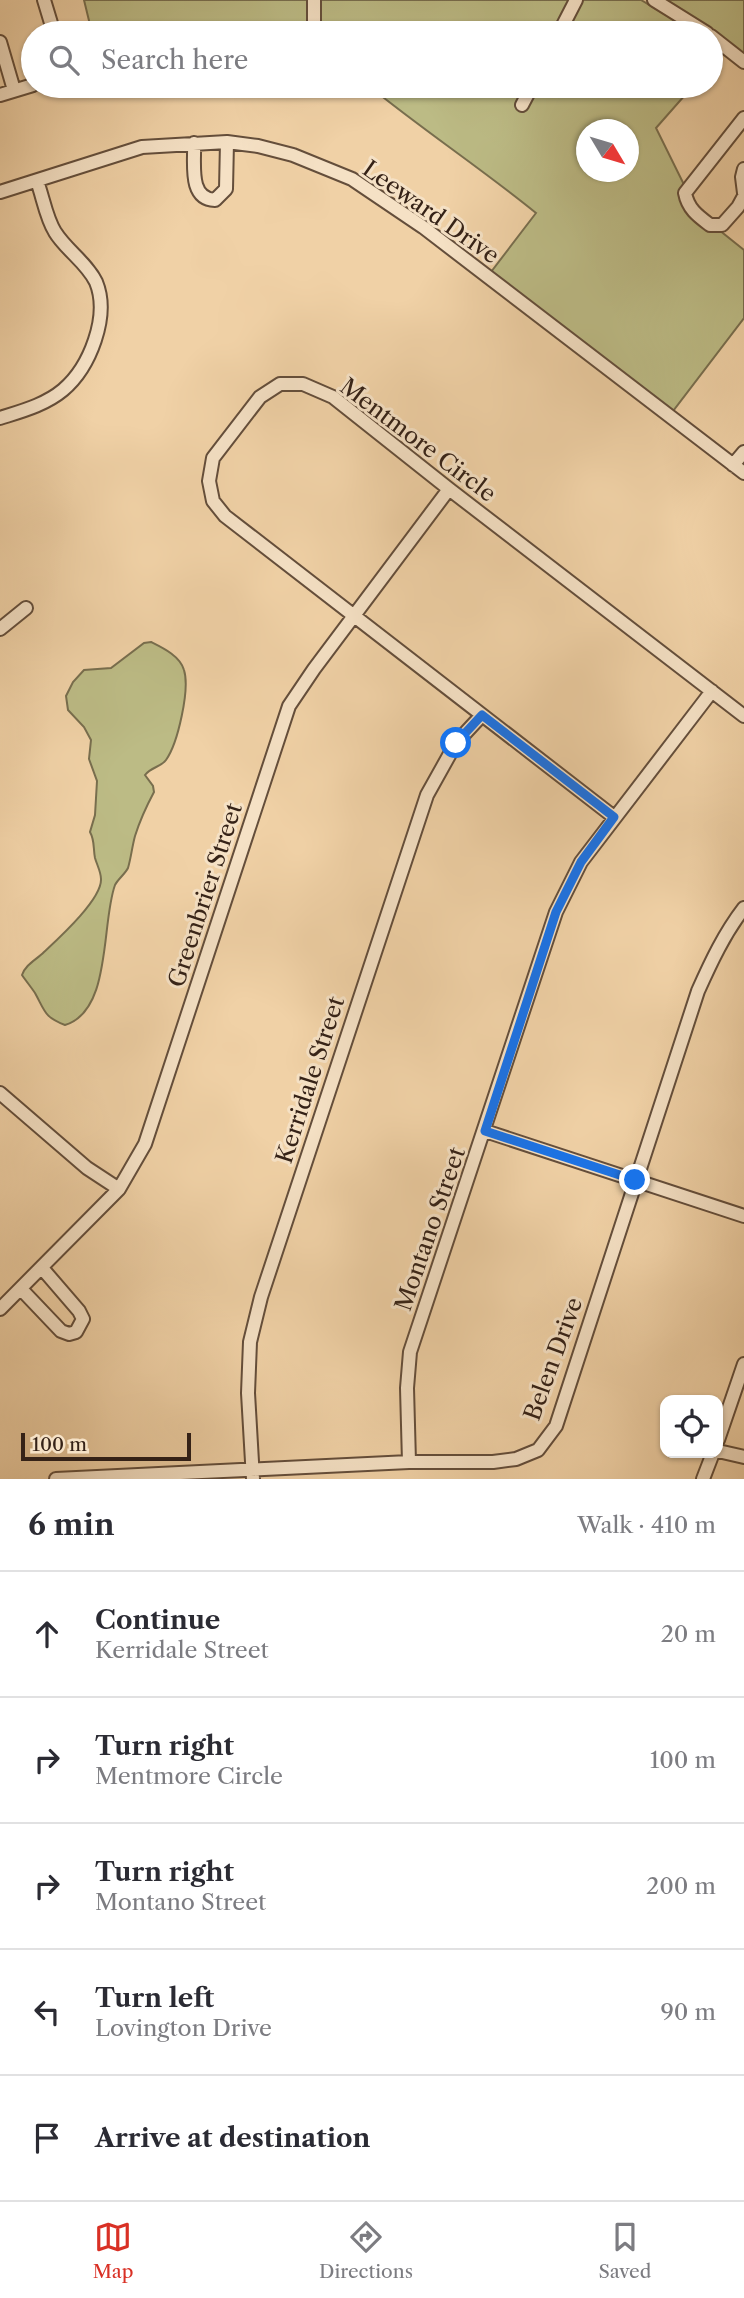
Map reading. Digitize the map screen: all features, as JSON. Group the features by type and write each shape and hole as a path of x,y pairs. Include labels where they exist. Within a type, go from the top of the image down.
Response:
{"street":[{"path":"44,0 50,21"},
{"path":"314,0 314,21"},
{"path":"565,21 576,0"},
{"path":"654,0 687,21"},
{"path":"0,42 14,90"},
{"path":"723,46 744,62"},
{"path":"0,95 21,88"},
{"path":"522,105 526,98"},
{"path":"744,118 685,193 687,204 710,225 722,225 738,207 744,195 744,169"},
{"path":"194,143 196,190 202,197 215,200 226,189 227,142"},
{"name":"Leeward Drive","path":"0,192 142,147 227,142 293,155 352,180 423,227 739,469"},
{"path":"0,418 33,408 65,389 84,363 99,331 101,306 95,281 54,232 37,181"},
{"name":"Mentmore Circle","path":"614,817 225,516 213,501 209,481 213,457 260,397 280,384 303,384 333,397 744,716"},
{"path":"739,469 744,452"},
{"name":"Greenbrier Street","path":"0,1309 119,1189 145,1144 289,706 449,489"},
{"path":"0,629 26,608"},
{"name":"Montano Street","path":"410,1462 407,1388 410,1352 556,912 581,862 712,691"},
{"name":"Kerridale Street","path":"253,1474 248,1393 250,1342 261,1297 427,795 456,743 482,715"},
{"name":"Belen Drive","path":"56,1479 253,1474 410,1462 493,1462 516,1459 538,1450 556,1426 698,992 711,960 744,908"},
{"path":"0,1093 87,1168 119,1189"},
{"path":"485,1131 744,1216"},
{"path":"21,1289 61,1331 69,1334 76,1332 83,1319 79,1311 42,1268"},
{"path":"723,1425 744,1364"},
{"path":"723,1453 744,1457"},
{"path":"703,1479 712,1458"}],"shaded area":[{"path":"84,0 641,0 676,21 89,21"},
{"path":"665,0 744,0 744,55 723,40 723,21 695,21"},
{"path":"384,98 682,98 656,128 698,213 744,250 744,318 673,411 491,272 536,213"},
{"path":"151,642 170,653 182,665 185,690 182,716 166,760 145,775 154,792 137,830 128,868 115,885 98,985 91,1003 80,1017 65,1025 46,1013 22,975 78,918 95,897 101,879 90,832 95,815 97,781 89,759 91,740 84,727 68,710 66,696 73,682 84,670 111,668 144,643"}],"route":[{"path":"456,743 482,715 614,817 581,862 556,912 485,1131 635,1180"}]}
